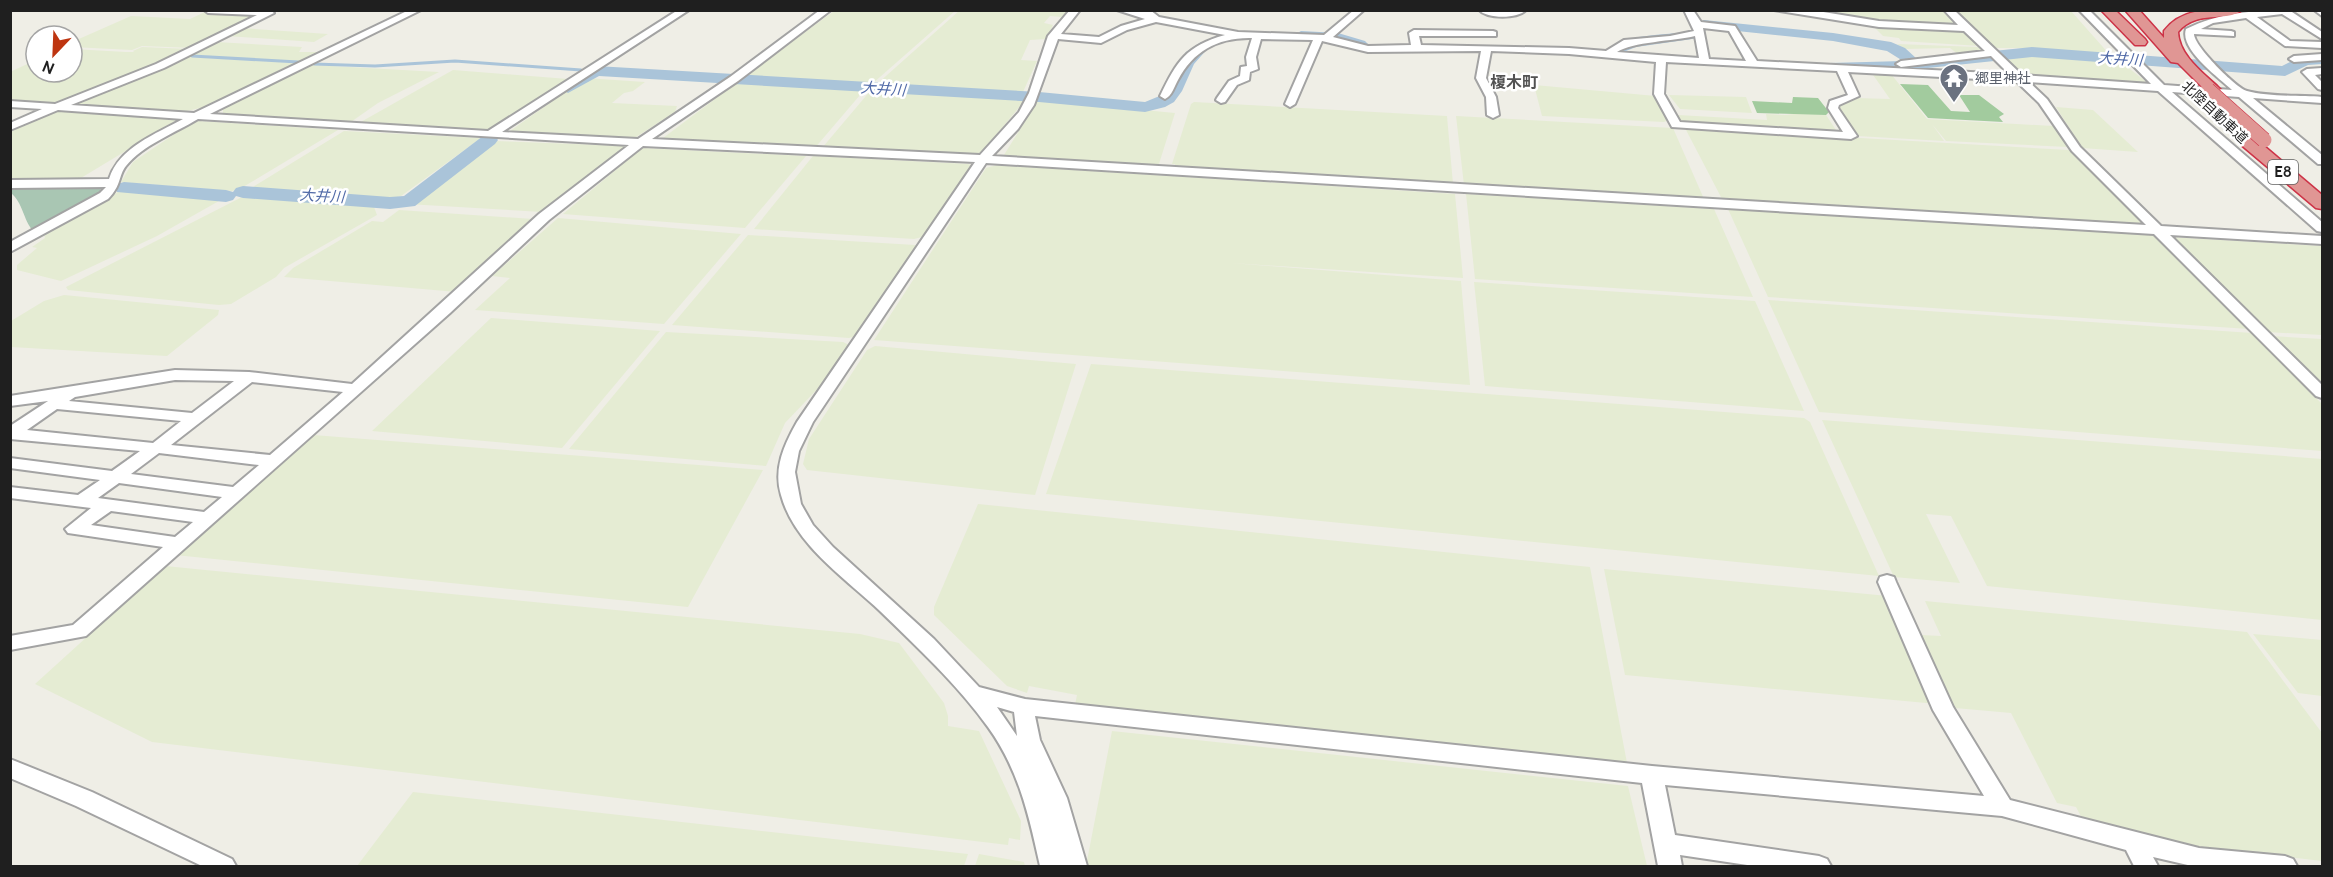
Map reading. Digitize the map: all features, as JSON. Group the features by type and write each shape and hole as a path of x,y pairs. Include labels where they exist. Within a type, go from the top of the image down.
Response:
{"highway":[{"path":"2107,10 2171,60"},
{"name":"北陸自動車道","path":"2116,10 2322,189"},
{"name":"北陸自動車道","path":"2131,10 2171,60 2189,88 2322,204"},
{"path":"2171,60 2173,27 2197,16 2243,13"}],"street":[{"path":"208,10 271,12"},
{"path":"10,248 104,196 112,188 119,166 136,150 196,116 417,10"},
{"path":"490,135 685,10"},
{"path":"10,643 79,631 445,310 544,217 639,143 735,78 828,10"},
{"path":"1052,867 1034,792 1011,743 973,693 917,635 820,544 798,516 791,502 787,475 791,446 805,422 983,159 1019,121 1032,96 1053,36 1076,10"},
{"path":"1121,10 1238,35"},
{"path":"1143,10 1156,19"},
{"path":"1290,104 1302,72 1315,50 1325,37 1360,10"},
{"path":"1483,10 1486,13 1519,13 1522,10"},
{"path":"1778,10 1879,24 1966,28"},
{"path":"1948,10 2043,101 2076,149 2322,393"},
{"path":"2083,10 2128,59 2160,89 2236,158 2322,228"},
{"path":"2318,10 2322,13"},
{"path":"1687,11 1698,29 1705,62"},
{"path":"2189,31 2211,20 2243,13 2288,11 2322,36"},
{"path":"10,127 168,63 271,12"},
{"path":"2243,13 2288,44 2322,45"},
{"path":"1053,36 1101,40 1124,28 1156,19"},
{"path":"1608,54 1624,43 1670,39 1698,29 1732,28 1753,63"},
{"path":"2189,31 2231,34"},
{"path":"2189,31 2189,39 2196,51 2243,95 2300,140 2322,161"},
{"path":"1417,48 1414,33 1493,34"},
{"path":"1221,100 1233,84 1245,78 1245,69 1253,69 1251,57 1258,34"},
{"path":"1166,96 1187,54 1196,47 1238,35 1258,34 1325,37 1368,49 1486,49 1608,54 1705,62 2018,78 2322,100"},
{"path":"1486,49 1481,78 1491,97 1493,115"},
{"path":"1844,68 1919,64 1994,55"},
{"path":"2294,60 2322,57"},
{"path":"1662,59 1659,94 1676,124 1851,135 1833,108 1834,104 1854,96 1844,68"},
{"path":"1919,64 1939,74"},
{"path":"2322,71 2307,72 2322,87"},
{"path":"10,104 490,135 983,159 2322,240"},
{"path":"10,184 112,183"},
{"path":"10,401 175,375 249,378 356,389"},
{"path":"82,501 249,378"},
{"path":"11,434 70,393"},
{"path":"55,404 195,418"},
{"path":"11,434 273,460"},
{"path":"10,463 236,493"},
{"path":"10,492 208,518"},
{"path":"107,505 74,529 178,543"},
{"path":"1887,582 1944,710 2002,807"},
{"path":"973,693 1025,706 1652,775 2002,807 2199,858 2285,867"},
{"path":"1025,706 1022,717 1056,797 1075,867"},
{"path":"10,768 84,799 224,867"},
{"path":"1652,775 1670,867"},
{"path":"2134,842 2146,867"},
{"path":"1665,843 1820,867"}],"green space":[{"path":"960,10 1069,11 1061,17 1050,16 1044,23 1053,25 1046,39 1030,40 1021,60 1037,61 1023,92 877,84"},
{"path":"207,11 260,15 194,48 142,46 132,50 84,48 84,37 131,16 190,19"},
{"path":"834,11 955,11 872,84 744,77"},
{"path":"1823,11 1943,11 1958,25 1884,23 1826,14"},
{"path":"1954,11 2071,11 2110,55 2035,48 1993,48"},
{"path":"1882,26 1961,29 1980,46 1901,41 1899,38 1883,36 1875,28"},
{"path":"241,28 328,34 314,42 227,36"},
{"path":"216,42 302,47 299,52 321,52 301,62 191,55"},
{"path":"1897,44 1978,47 1984,53 1958,54 1950,48 1905,49"},
{"path":"142,47 190,49 62,102 53,104 11,100 10,72 24,66 24,84 84,84 84,50 133,51"},
{"path":"2030,55 2121,62 2149,84 2024,77 2002,59"},
{"path":"189,57 297,63 205,107 182,112 72,105 100,90 152,73"},
{"path":"313,65 439,72 378,103 348,124 223,115 223,108"},
{"path":"453,70 568,79 494,129 481,132 359,123"},
{"path":"1871,72 1891,74 1927,119 2053,126 2068,147 1946,141 1932,124 1944,141 1857,136 1839,114 1838,105 1855,98 1890,99"},
{"path":"585,78 645,82 633,91 624,93 612,103 677,106 675,112 633,139 514,134 510,131"},
{"path":"739,81 866,88 814,149 659,141"},
{"path":"1900,84 1928,85 1951,111 1970,112 1959,95 1979,95 2004,114 1999,117 2003,122 1928,118"},
{"path":"1534,85 1656,96 1668,120 1664,122 1542,116"},
{"path":"871,90 1026,99 982,152 976,154 822,148"},
{"path":"1669,95 1746,97 1752,113 1680,109"},
{"path":"1793,97 1818,98 1829,112 1826,115 1757,113 1752,101 1792,103"},
{"path":"1049,101 1175,113 1158,167 1008,158 1004,155 1037,102"},
{"path":"1194,102 1447,116 1453,184 1175,167 1175,164 1172,164 1191,104"},
{"path":"2056,107 2093,110 2138,152 2082,148"},
{"path":"51,111 177,120 76,181 11,181 11,129"},
{"path":"1766,114 1826,115 1836,130 1681,122 1678,115 1767,120"},
{"path":"1456,116 1673,128 1704,199 1464,185"},
{"path":"199,121 338,130 243,187 232,191 121,182 133,162 191,123"},
{"path":"1685,128 2069,150 2145,224 1722,199"},
{"path":"344,131 481,138 401,196 383,201 248,190"},
{"path":"495,141 627,146 542,212 407,204"},
{"path":"642,148 806,156 745,228 563,214"},
{"path":"813,156 974,166 922,237 914,239 754,229"},
{"path":"997,165 1455,194 1463,278 1231,263 1461,281 1470,385 874,340 986,168"},
{"path":"98,187 102,191 33,231 18,201 11,193 12,188"},
{"path":"122,189 226,197 157,236 61,281 17,270 17,265 37,248 32,247 45,238 44,234 94,208"},
{"path":"1466,194 1714,209 1753,297 1475,279"},
{"path":"242,197 374,207 377,215 284,268 276,277 231,304 219,305 68,290 66,287"},
{"path":"1728,209 2155,235 2249,329 1768,297"},
{"path":"399,210 533,219 457,292 284,277 293,268 372,221 383,222"},
{"path":"558,218 741,234 664,324 475,310 510,278 492,276"},
{"path":"748,235 915,245 917,248 856,336 849,338 672,325"},
{"path":"2169,237 2322,246 2322,335 2267,332"},
{"path":"1474,282 1755,301 1804,411 1485,386"},
{"path":"64,295 219,310 218,315 167,356 11,347 11,321 44,301"},
{"path":"1768,300 2252,333 2322,404 2322,451 1819,412"},
{"path":"491,318 660,331 562,448 372,431"},
{"path":"666,332 843,342 849,345 825,381 785,423 766,466 569,449"},
{"path":"2271,336 2322,339 2322,386"},
{"path":"875,346 1076,364 1035,495 807,470 803,464 809,439 867,350"},
{"path":"1091,364 1804,418 1810,422 1879,576 1046,494"},
{"path":"1822,420 2322,459 2322,620 1987,586 1951,516 1926,514 1960,583 1894,577"},
{"path":"313,435 763,470 688,607 175,555"},
{"path":"978,504 1590,567 1627,763 1075,705 1077,695 1029,686 1027,693 1007,686 934,615 934,607"},
{"path":"165,566 860,634 899,643 944,703 948,726 979,731 1021,821 1020,840 1009,838 1008,845 152,742 35,684"},
{"path":"1604,569 1888,596 1937,704 1625,675"},
{"path":"1925,601 2247,632 2322,733 2322,861 2155,841 2084,822 2076,807 2057,803 2011,713 1955,708 1921,635 1941,636"},
{"path":"2253,634 2322,640 2322,696 2298,693"},
{"path":"1112,731 1628,786 1647,866 1086,866"},
{"path":"413,792 968,854 964,866 357,866"},
{"path":"979,854 1024,862 1025,866 975,866"}],"waterway":[{"name":"大井川","path":"1704,24 1833,37 1891,47 1910,59"},
{"name":"大井川","path":"1301,35 1338,37 1360,44"},
{"name":"大井川","path":"1621,48 1636,43 1694,35"},
{"name":"大井川","path":"568,88 596,71 1039,97 1145,107 1159,104 1168,98 1174,91 1186,64 1201,47"},
{"name":"大井川","path":"1835,66 1890,67 2032,52 2285,71 2304,61 2322,59"},
{"path":"192,56 298,62"},
{"path":"314,64 375,66 455,61 581,70"},
{"name":"大井川","path":"408,202 489,140"},
{"name":"大井川","path":"124,188 226,196"},
{"name":"大井川","path":"243,192 390,203 401,201"}],"place":[{"name":"郷里神社","path":"1954,104"}],"district":[{"name":"榎木町","path":"1514,82"}]}
